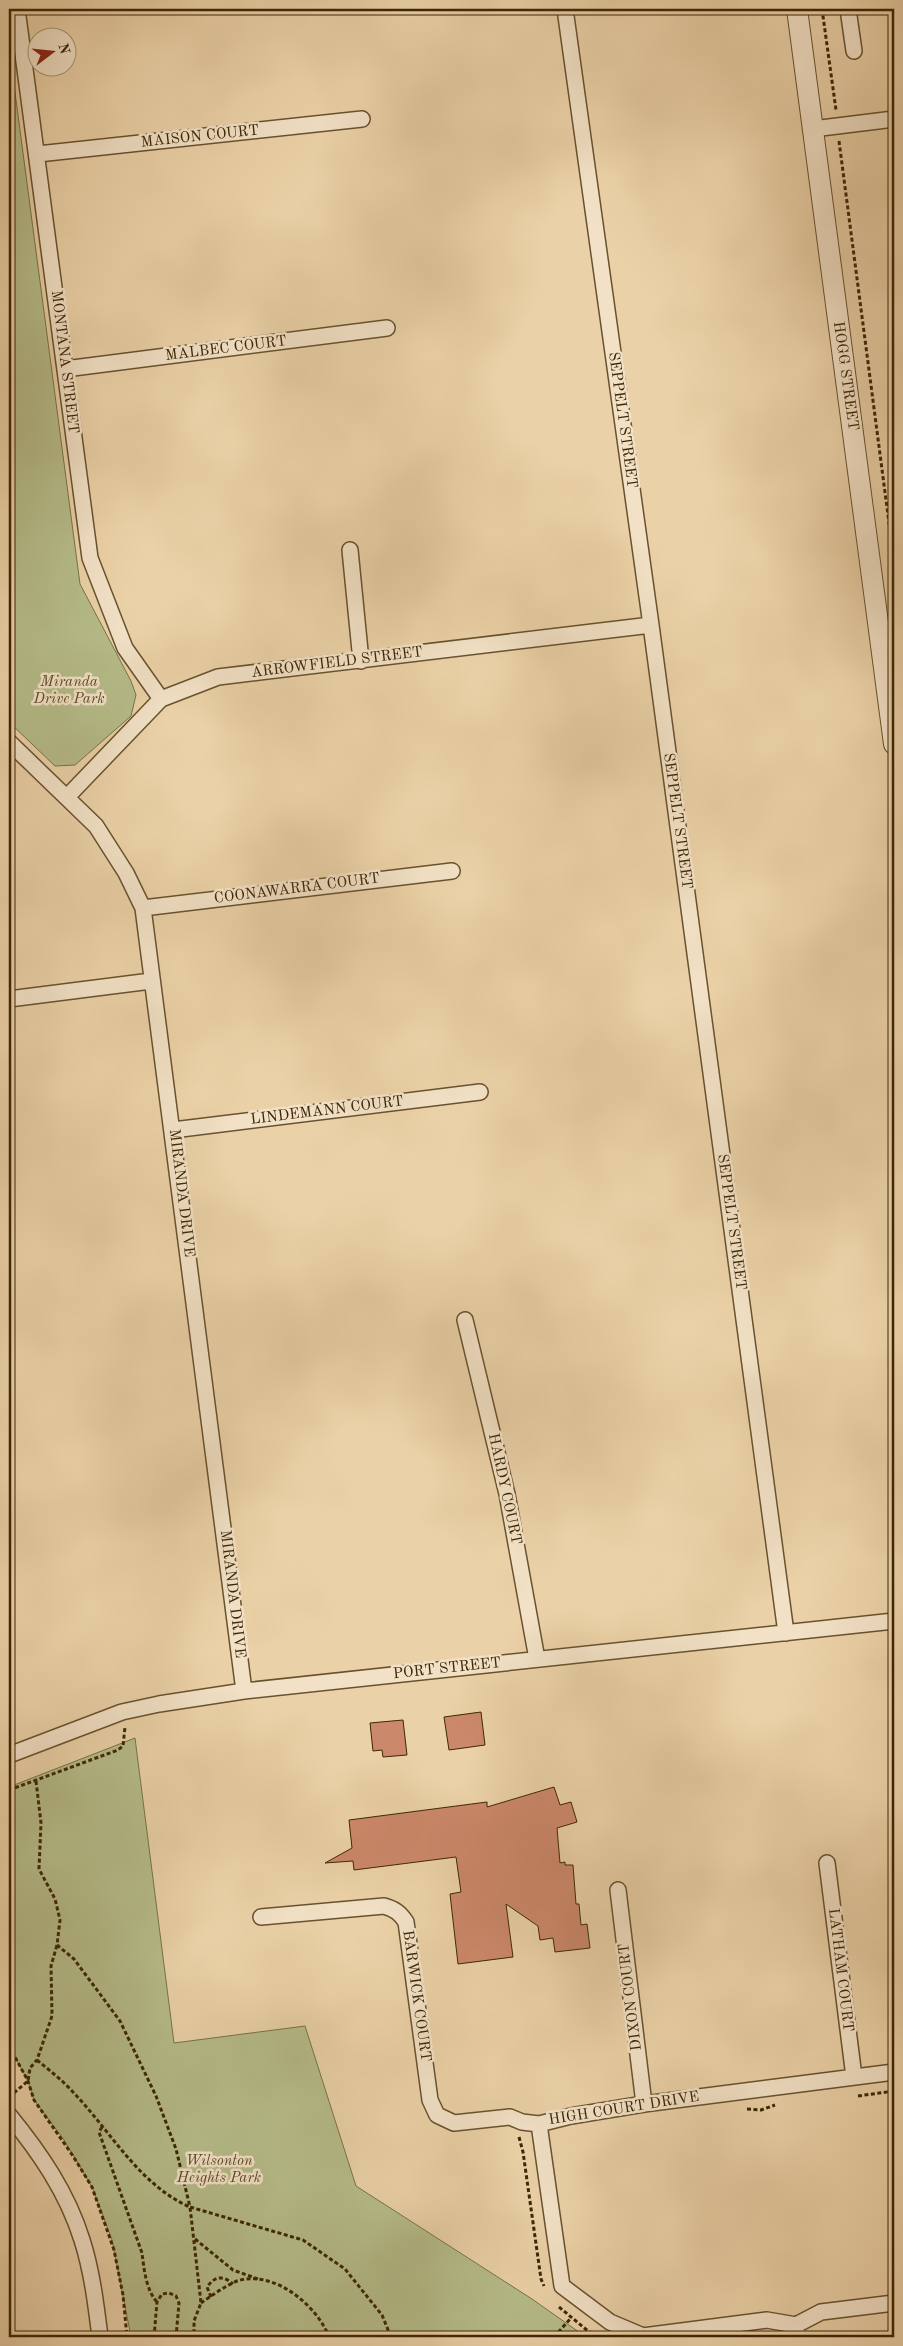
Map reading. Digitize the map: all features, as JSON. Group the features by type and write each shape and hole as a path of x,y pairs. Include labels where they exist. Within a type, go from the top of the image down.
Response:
{"street":[{"name":"MONTANA STREET","path":"17,9 38,154 64,369 90,558 125,648 161,699"},
{"name":"SEPPELT STREET","path":"565,9 651,624 786,1633"},
{"name":"HOGG STREET","path":"797,9 894,744"},
{"path":"848,9 854,50"},
{"name":"MAISON COURT","path":"38,154 362,119"},
{"path":"812,129 894,119"},
{"name":"MALBEC COURT","path":"64,369 388,328"},
{"path":"350,550 360,661"},
{"name":"ARROWFIELD STREET","path":"68,797 161,699 218,677 651,624"},
{"name":"MIRANDA DRIVE","path":"9,742 96,826 126,873 143,908 244,1691"},
{"name":"COONAWARRA COURT","path":"143,908 452,871"},
{"path":"9,999 151,981"},
{"name":"LINDEMANN COURT","path":"173,1130 480,1092"},
{"name":"HARDY COURT","path":"465,1320 507,1494 536,1659"},
{"name":"PORT STREET","path":"9,1755 122,1712 159,1704 244,1691 894,1621"},
{"name":"LATHAM COURT","path":"827,1863 854,2077"},
{"name":"DIXON COURT","path":"618,1890 644,2104"},
{"name":"BARWICK COURT","path":"261,1917 384,1906 400,1913 406,1922 430,2100 437,2116 454,2123 510,2117 522,2122 539,2124"},
{"name":"HIGH COURT DRIVE","path":"797,2331 767,2320 643,2336 610,2322 587,2307 562,2286 539,2124 571,2116 644,2104 894,2072"},
{"path":"9,2115 36,2148 70,2208 82,2239 91,2273 100,2337"},
{"path":"797,2331 821,2312 894,2303"}],"path":[{"path":"822,9 894,561"},
{"path":"9,1790 118,1750 123,1746 126,1737 122,1712"},
{"path":"9,2097 28,2081 30,2068 37,2060 52,2016 51,1966 57,1945 60,1920 55,1899 39,1869 41,1823 36,1781"},
{"path":"57,1945 74,1959 120,2021 156,2096 176,2149 190,2206 195,2238 201,2304 194,2321 194,2337"},
{"path":"9,2046 28,2081 34,2100 92,2187 114,2250 123,2295 127,2337"},
{"path":"37,2060 72,2091 145,2175 174,2200 303,2240 345,2270 382,2315 391,2337"},
{"path":"102,2127 98,2132 142,2254 145,2274 152,2297 157,2302"},
{"path":"195,2238 233,2270 287,2288 305,2303 329,2337"},
{"path":"210,2297 207,2287 212,2279 218,2277 227,2279 233,2284"},
{"path":"201,2304 238,2281 262,2280"},
{"path":"154,2337 157,2302 159,2297 166,2293 174,2294 178,2299 176,2337"},
{"path":"554,2337 571,2318"}],"green space":[{"name":"Miranda Drive Park","path":"9,47 80,584 131,681 136,695 131,716 75,765 55,766 9,722"},
{"name":"Wilsonton Heights Park","path":"135,1738 174,2043 305,2026 356,2186 532,2299 586,2337 131,2337 112,2240 92,2187 64,2140 34,2100 28,2081 9,2046 9,1787"}],"building":[{"path":"481,1712 485,1745 449,1750 444,1717"},
{"path":"403,1720 407,1755 383,1757 382,1750 373,1751 370,1723"},
{"path":"554,1787 560,1805 571,1802 577,1822 557,1828 560,1863 565,1862 565,1865 573,1865 576,1904 579,1904 581,1925 587,1924 590,1948 555,1952 553,1938 540,1940 538,1926 506,1904 513,1957 458,1964 450,1894 461,1892 456,1857 354,1870 353,1861 325,1863 352,1848 349,1820 487,1802 487,1807"}]}
